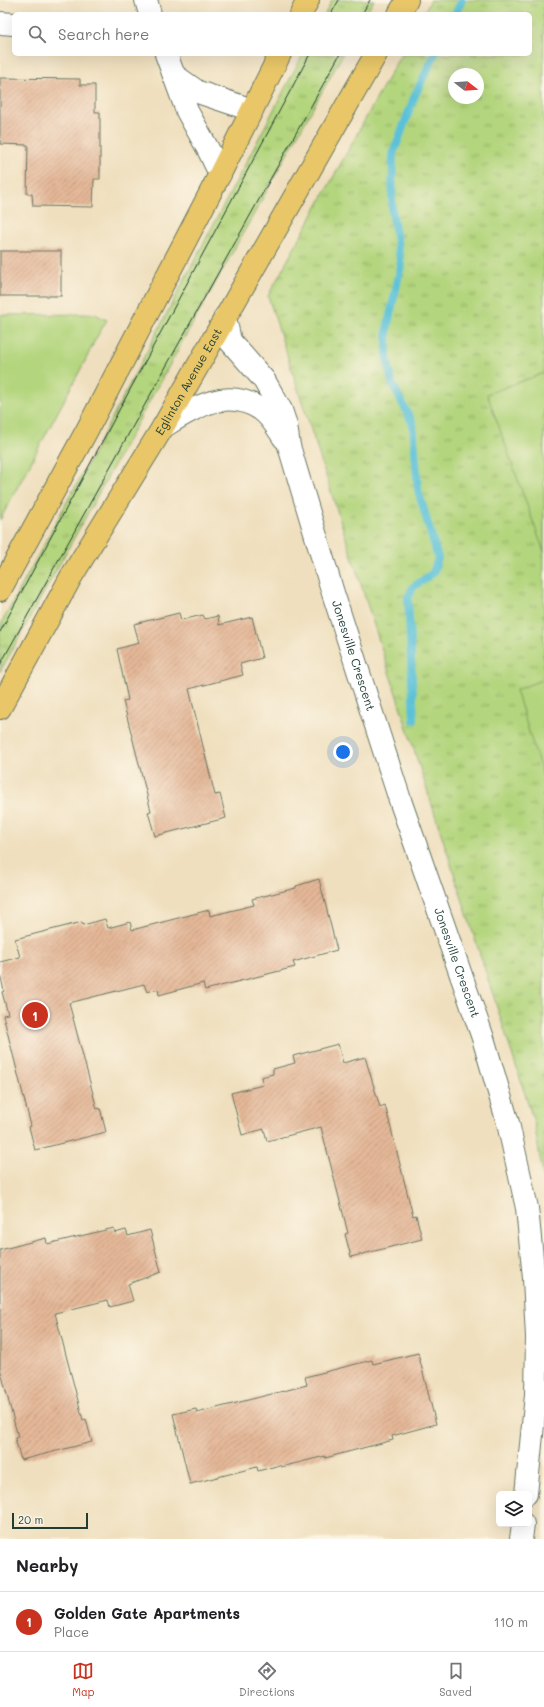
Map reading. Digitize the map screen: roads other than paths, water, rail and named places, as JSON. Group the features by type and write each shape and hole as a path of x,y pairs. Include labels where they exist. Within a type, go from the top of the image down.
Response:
{"main road":[{"path":"302,12 308,0"},
{"path":"400,12 407,0"},
{"path":"0,590 87,430 220,174 279,56"},
{"name":"Eglinton Avenue East","path":"0,708 71,578 162,427 375,56"}],"street":[{"path":"146,0 149,12"},
{"path":"0,23 12,24"},
{"path":"167,56 187,112 220,174"},
{"path":"174,75 198,92 252,110"},
{"name":"Jonesville Crescent","path":"225,317 230,341 264,380 281,410 286,425 289,446 338,608 401,803 483,1038 508,1123 527,1208 534,1278 537,1337 536,1395 526,1491"},
{"name":"Jonesville Crescent","path":"162,427 206,403 232,400 244,402 260,409 271,420 289,446"},
{"path":"521,1539 523,1527"}],"waterway":[{"path":"456,12 462,0"},
{"path":"414,720 408,598 413,587 433,573 438,558 418,490 413,424 392,383 387,358 387,329 401,266 392,210 393,154 415,95 434,56"}],"tram line":[{"path":"332,12 339,0"},
{"path":"363,12 370,0"},
{"path":"0,632 309,56"},
{"path":"0,665 339,56"}],"place":[{"name":"Golden Gate Apartments","path":"35,1015"}]}
